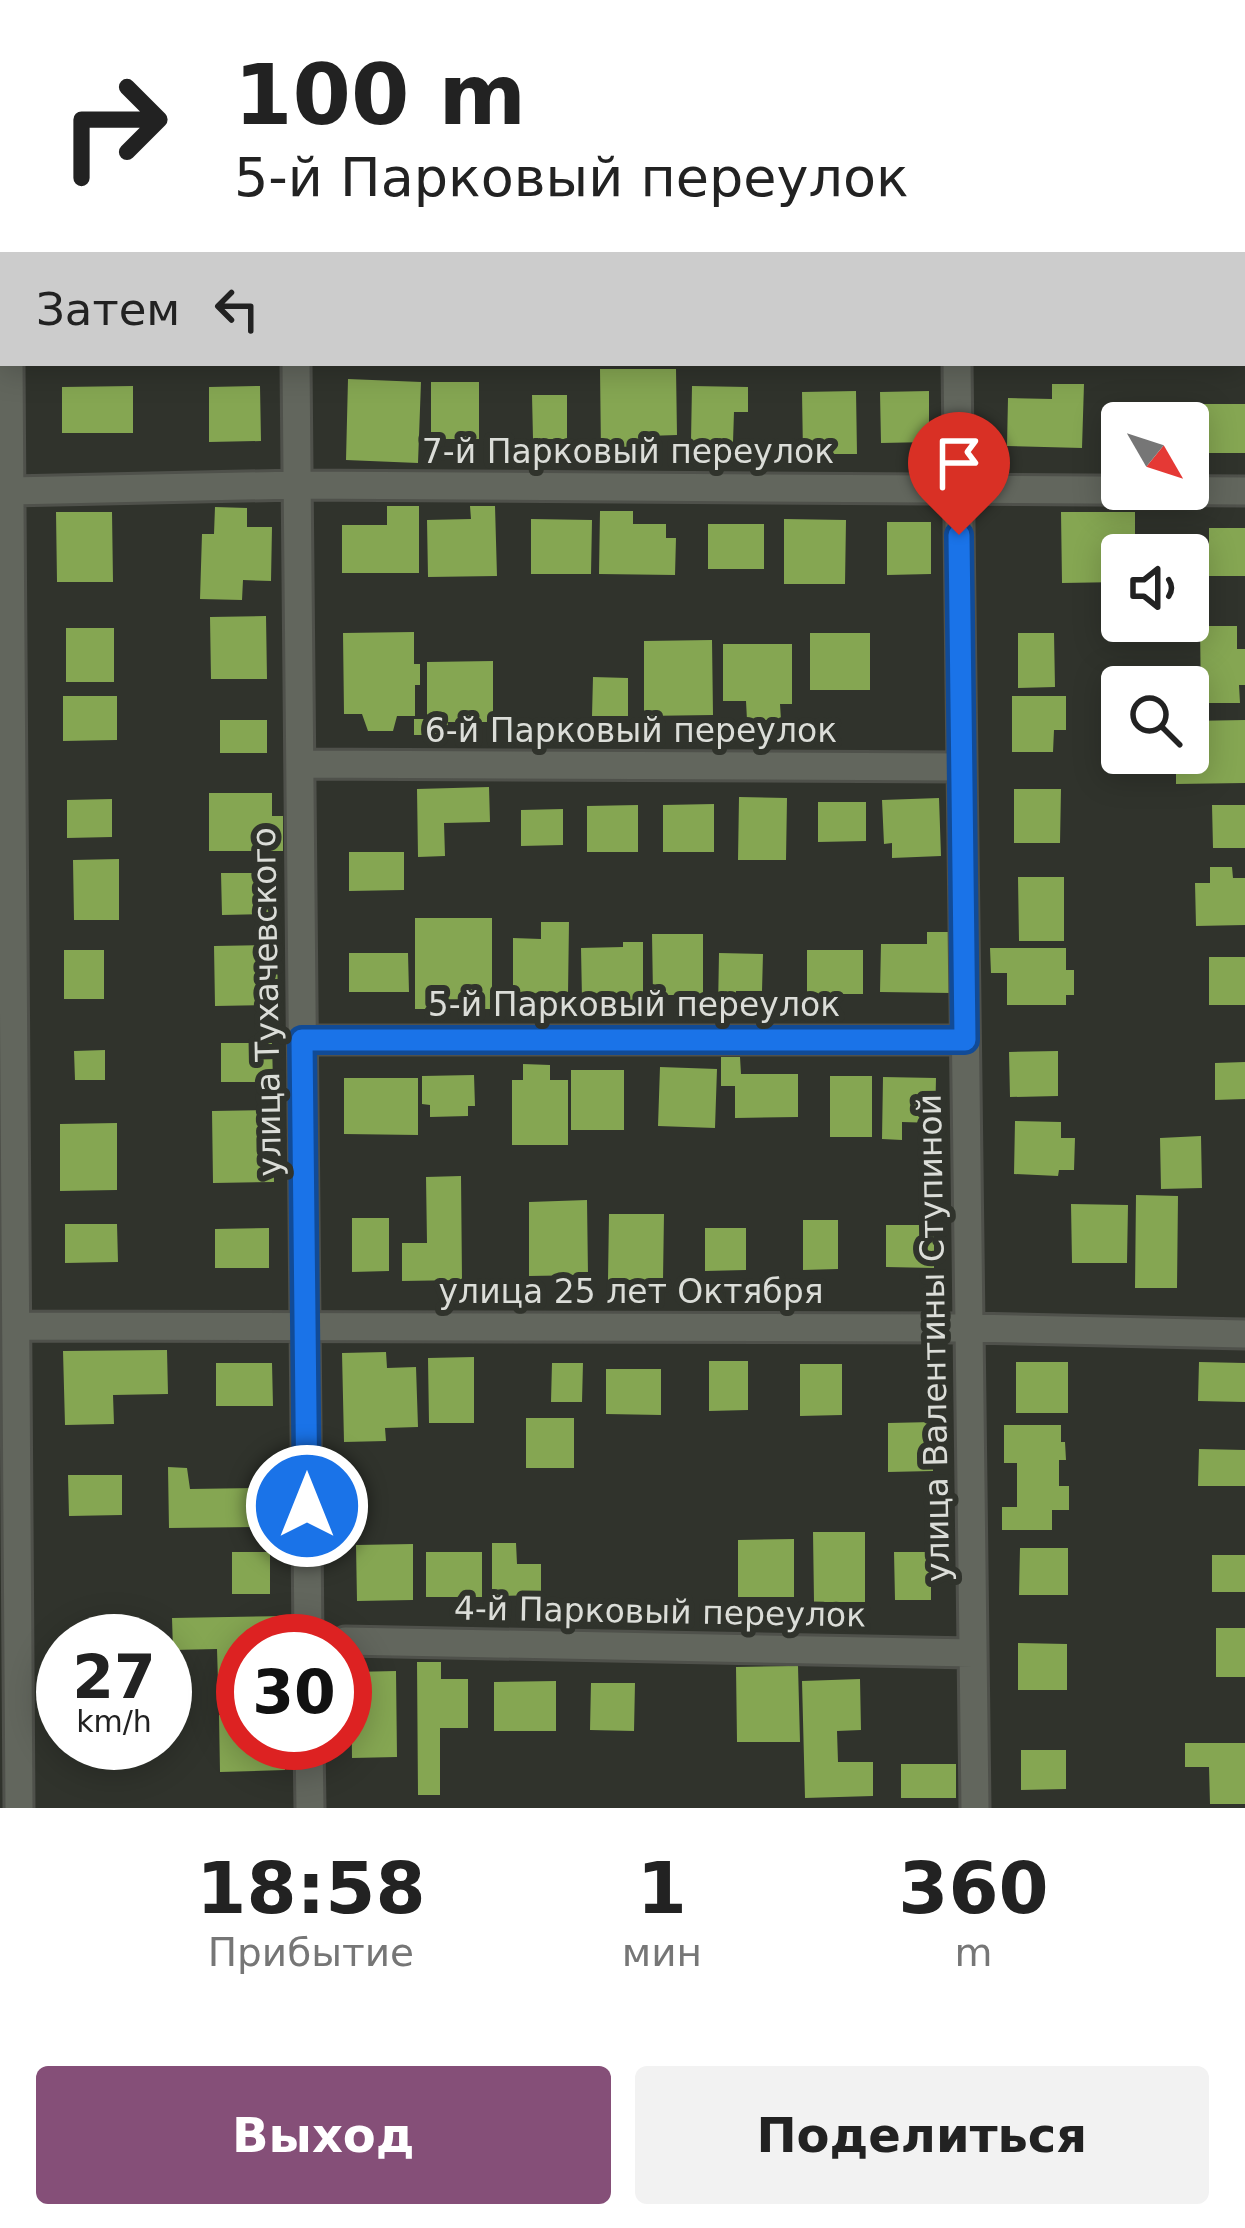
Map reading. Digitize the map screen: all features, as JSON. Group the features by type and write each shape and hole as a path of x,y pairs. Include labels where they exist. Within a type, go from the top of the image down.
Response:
{"street":[{"path":"9,366 9,1595 19,1808"},
{"name":"улица Тухачевского","path":"296,366 308,1614"},
{"name":"улица Валентины Ступиной","path":"957,366 975,1808"},
{"name":"7-й Парковый переулок","path":"10,491 297,485 1245,491"},
{"name":"6-й Парковый переулок","path":"300,764 962,767"},
{"name":"5-й Парковый переулок","path":"302,1040 965,1040"},
{"name":"улица 25 лет Октября","path":"11,1312 306,1327 969,1328 1245,1334"},
{"name":"4-й Парковый переулок","path":"372,1642 973,1653"},
{"path":"309,1770 310,1808"}],"building":[{"path":"600,369 676,369 677,435 647,436 648,453 601,453"},
{"path":"348,379 421,382 418,463 346,460"},
{"path":"431,382 479,382 479,439 431,439"},
{"path":"1052,384 1084,384 1082,448 1007,446 1008,398 1052,399"},
{"path":"133,386 133,433 62,433 62,387"},
{"path":"260,386 261,441 209,442 209,387"},
{"path":"692,386 748,387 748,412 734,412 733,442 691,441"},
{"path":"856,391 857,454 803,454 802,392"},
{"path":"929,391 929,442 881,443 880,392"},
{"path":"532,395 567,395 567,439 533,439"},
{"path":"1209,404 1245,404 1245,453 1209,453"},
{"path":"387,506 419,506 419,573 342,573 342,525 387,525"},
{"path":"470,506 495,506 497,576 428,577 427,520 471,519"},
{"path":"215,507 247,508 247,527 272,527 271,581 243,580 242,600 200,599 202,534 214,534"},
{"path":"600,511 633,511 633,524 666,524 666,538 676,538 675,575 599,574"},
{"path":"56,512 112,512 113,582 57,582"},
{"path":"1061,512 1135,512 1135,534 1101,534 1101,582 1062,583"},
{"path":"531,519 592,520 591,574 531,574"},
{"path":"784,519 846,520 845,584 784,584"},
{"path":"887,522 931,522 931,574 887,575"},
{"path":"708,524 764,524 764,569 708,569"},
{"path":"1209,528 1245,528 1245,576 1209,576"},
{"path":"266,616 267,679 211,679 210,617"},
{"path":"1209,626 1237,626 1237,649 1245,649 1240,703 1209,703 1209,666 1201,666 1200,642 1209,642"},
{"path":"66,628 114,628 114,682 66,682"},
{"path":"414,632 414,664 420,664 415,716 397,716 393,731 368,731 362,714 344,714 343,633"},
{"path":"810,633 870,633 870,690 810,690"},
{"path":"1018,633 1054,633 1055,687 1018,688"},
{"path":"712,640 713,715 644,716 644,641"},
{"path":"723,644 792,644 792,704 780,704 781,720 747,720 746,701 723,701"},
{"path":"493,661 493,722 448,722 447,735 414,735 414,719 427,719 427,662"},
{"path":"593,677 628,678 628,716 592,716"},
{"path":"63,696 117,696 117,740 63,741"},
{"path":"1012,696 1066,696 1066,730 1054,730 1053,752 1012,752"},
{"path":"220,720 267,720 267,753 220,753"},
{"path":"1245,720 1245,783 1176,784 1176,774 1209,774 1209,721"},
{"path":"489,787 490,822 444,823 445,856 418,857 417,789"},
{"path":"1014,789 1061,789 1060,843 1014,843"},
{"path":"209,793 272,793 272,816 283,816 283,851 209,851"},
{"path":"739,797 787,798 786,860 738,860"},
{"path":"939,798 941,856 892,858 892,843 884,844 882,800"},
{"path":"112,799 112,837 67,838 67,800"},
{"path":"818,802 866,802 866,841 818,842"},
{"path":"714,804 714,852 663,852 663,805"},
{"path":"638,805 638,852 587,852 587,806"},
{"path":"1212,805 1245,805 1245,848 1213,848"},
{"path":"563,809 563,845 521,846 521,810"},
{"path":"349,852 404,852 404,890 349,891"},
{"path":"119,859 119,920 74,920 73,860"},
{"path":"1210,867 1232,867 1233,878 1245,878 1245,925 1196,926 1195,883 1210,883"},
{"path":"221,873 270,873 270,914 222,915"},
{"path":"1018,877 1064,877 1064,941 1019,941"},
{"path":"415,918 492,918 492,1009 415,1009"},
{"path":"541,922 569,922 568,994 513,993 513,938 541,939"},
{"path":"927,932 953,932 952,993 880,992 881,944 927,944"},
{"path":"652,934 703,934 703,995 653,995"},
{"path":"623,942 643,942 643,1008 605,1008 605,1000 582,1000 581,948 623,947"},
{"path":"277,945 278,1005 215,1006 214,946"},
{"path":"990,948 1066,948 1066,970 1074,970 1074,995 1066,995 1066,1005 1007,1005 1007,973 991,973"},
{"path":"64,950 104,950 104,999 64,999"},
{"path":"807,950 863,950 863,994 807,994"},
{"path":"349,953 408,953 409,992 349,992"},
{"path":"719,953 763,954 762,991 736,991 736,1009 718,1009"},
{"path":"1209,957 1245,957 1245,1005 1209,1005"},
{"path":"221,1043 272,1043 273,1082 221,1082"},
{"path":"105,1050 105,1080 75,1080 74,1051"},
{"path":"1058,1051 1058,1096 1010,1097 1009,1052"},
{"path":"721,1057 740,1057 741,1074 798,1074 798,1117 735,1118 735,1086 721,1086"},
{"path":"1245,1062 1245,1099 1215,1100 1215,1063"},
{"path":"523,1064 550,1065 550,1080 568,1080 568,1145 512,1145 512,1080 523,1080"},
{"path":"660,1067 717,1069 715,1128 658,1126"},
{"path":"571,1070 624,1070 624,1130 571,1130"},
{"path":"474,1075 475,1106 468,1106 468,1116 430,1117 430,1105 422,1104 422,1076"},
{"path":"830,1076 872,1076 872,1137 830,1137"},
{"path":"883,1077 936,1078 935,1123 902,1122 902,1140 882,1139"},
{"path":"344,1078 418,1078 418,1135 344,1134"},
{"path":"273,1110 274,1182 213,1183 212,1111"},
{"path":"1015,1121 1061,1122 1061,1138 1075,1138 1074,1170 1059,1170 1058,1176 1014,1174"},
{"path":"117,1123 117,1190 60,1191 60,1124"},
{"path":"1201,1136 1202,1188 1161,1189 1160,1138"},
{"path":"461,1176 462,1280 402,1281 402,1243 427,1243 426,1177"},
{"path":"1136,1195 1178,1196 1177,1288 1135,1288"},
{"path":"587,1200 588,1275 529,1276 529,1202"},
{"path":"1071,1204 1128,1205 1127,1263 1072,1263"},
{"path":"609,1214 664,1214 663,1280 608,1280"},
{"path":"352,1218 389,1218 389,1271 352,1272"},
{"path":"803,1220 838,1220 838,1269 803,1270"},
{"path":"65,1224 117,1224 118,1262 65,1263"},
{"path":"886,1225 934,1225 934,1268 886,1267"},
{"path":"269,1228 269,1268 215,1268 215,1229"},
{"path":"705,1228 746,1228 746,1270 705,1271"},
{"path":"167,1350 168,1394 113,1395 114,1424 65,1425 63,1351"},
{"path":"386,1352 387,1368 416,1367 418,1427 385,1428 386,1441 344,1442 342,1353"},
{"path":"474,1357 474,1423 429,1423 428,1358"},
{"path":"709,1361 748,1361 748,1410 709,1411"},
{"path":"1016,1362 1068,1362 1068,1413 1016,1413"},
{"path":"1199,1362 1245,1363 1245,1402 1198,1401"},
{"path":"216,1363 272,1363 273,1406 216,1406"},
{"path":"552,1363 583,1363 582,1402 551,1402"},
{"path":"800,1364 842,1364 842,1415 800,1416"},
{"path":"606,1369 661,1369 661,1415 606,1414"},
{"path":"526,1418 574,1418 574,1468 526,1468"},
{"path":"933,1422 933,1471 888,1472 888,1423"},
{"path":"1004,1425 1061,1425 1066,1460 1059,1460 1059,1486 1069,1486 1069,1510 1052,1510 1052,1530 1002,1530 1002,1507 1017,1507 1017,1463 1004,1463"},
{"path":"1199,1449 1245,1450 1245,1486 1198,1486"},
{"path":"168,1467 187,1468 190,1489 265,1488 265,1527 169,1528"},
{"path":"68,1475 122,1475 122,1515 69,1516"},
{"path":"813,1532 865,1532 865,1602 814,1602"},
{"path":"794,1539 794,1597 738,1597 738,1540"},
{"path":"492,1543 516,1543 517,1564 541,1564 541,1595 492,1596"},
{"path":"413,1544 413,1600 357,1601 356,1545"},
{"path":"1020,1548 1068,1548 1068,1595 1019,1595"},
{"path":"232,1552 270,1552 270,1594 232,1594"},
{"path":"426,1552 482,1552 482,1597 426,1597"},
{"path":"894,1552 931,1552 931,1600 895,1600"},
{"path":"1212,1555 1245,1555 1245,1592 1212,1592"},
{"path":"216,1617 216,1649 192,1650 192,1618"},
{"path":"1216,1628 1245,1628 1245,1677 1216,1677"},
{"path":"1018,1643 1067,1644 1067,1690 1018,1690"},
{"path":"417,1662 441,1662 441,1679 468,1679 468,1728 440,1728 440,1795 418,1795"},
{"path":"798,1666 800,1742 737,1742 736,1667"},
{"path":"396,1671 397,1757 372,1758 372,1672"},
{"path":"860,1679 861,1730 837,1731 838,1762 873,1762 873,1796 805,1798 802,1681"},
{"path":"556,1681 556,1731 494,1731 494,1682"},
{"path":"591,1683 635,1683 634,1731 590,1730"},
{"path":"1185,1743 1245,1743 1245,1804 1210,1804 1209,1767 1185,1767"},
{"path":"1021,1750 1066,1750 1066,1789 1021,1790"},
{"path":"901,1764 956,1764 956,1798 901,1798"}],"route":[{"path":"307,1506 302,1040 965,1040 959,535"}]}
